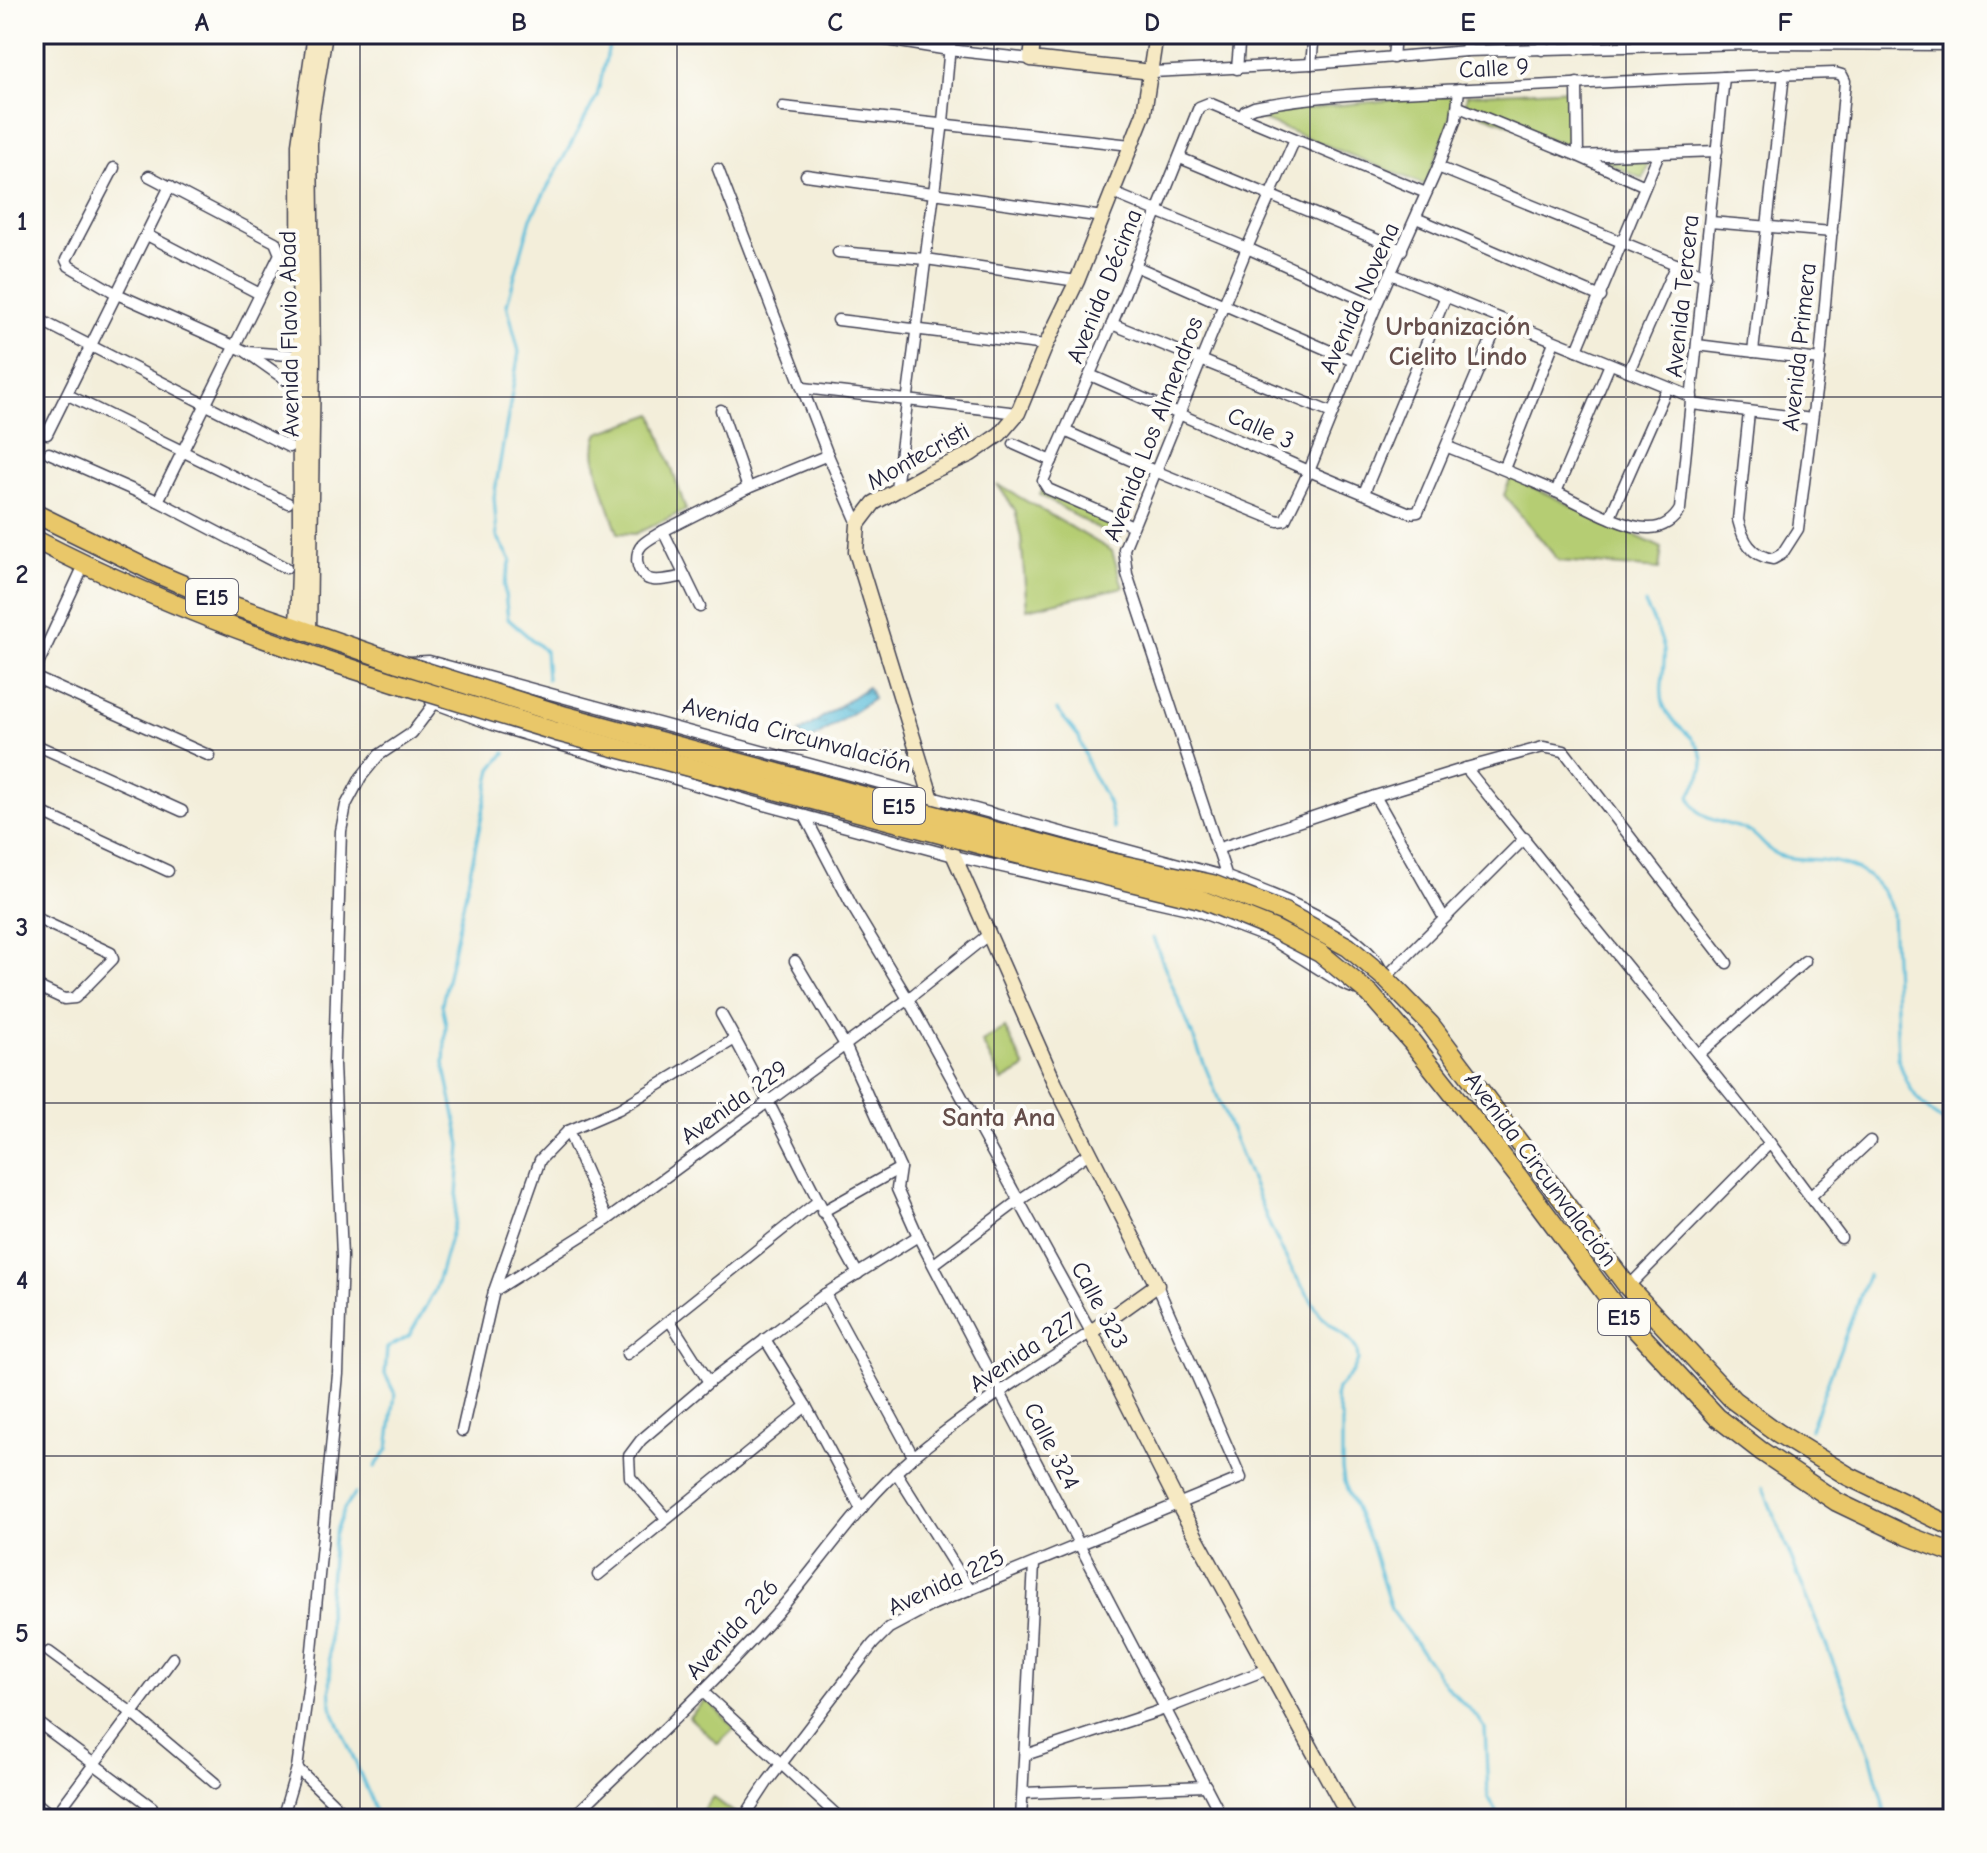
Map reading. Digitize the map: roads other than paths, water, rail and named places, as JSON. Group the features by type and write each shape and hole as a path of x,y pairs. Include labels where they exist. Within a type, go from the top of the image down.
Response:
{"highway":[{"name":"Avenida Circunvalación","path":"34,513 160,575 303,632 398,663 581,720 1092,857 1212,884 1297,919 1348,947 1385,978 1430,1024 1628,1287 1733,1400 1848,1476 1953,1527"},
{"name":"Avenida Circunvalación","path":"34,539 84,565 206,619 293,651 572,736 997,849 1200,899 1274,929 1320,953 1370,994 1411,1041 1617,1309 1717,1417 1837,1502 1908,1536 1953,1553"},
{"path":"1594,1278 1611,1264"}],"street":[{"name":"Avenida Flavio Abad","path":"306,357 299,144 315,34"},
{"name":"Avenida Flavio Abad","path":"303,632 310,144 325,34"},
{"path":"850,34 949,50 1152,72 1237,69 1466,51 1915,39 1953,45"},
{"path":"896,489 910,399 951,34"},
{"path":"1031,59 1034,34"},
{"name":"Montecristi","path":"1156,34 1144,113 1077,281 1018,413 1000,434 971,454 896,489 874,503 858,524 856,552 931,796 954,856 1055,1084 1157,1285"},
{"path":"1237,69 1240,34"},
{"path":"1311,64 1314,34"},
{"path":"1393,58 1395,34"},
{"path":"1466,51 1468,34"},
{"path":"1542,50 1543,34"},
{"path":"1577,49 1578,34"},
{"path":"1663,48 1664,34"},
{"name":"Calle 9","path":"1242,116 1249,108 1261,105 1459,89 1784,74 1835,73 1842,75 1845,81"},
{"path":"1753,352 1784,74"},
{"name":"Avenida Tercera","path":"1610,517 1649,529 1676,518 1680,509 1724,77"},
{"name":"Avenida Primera","path":"1749,412 1738,520 1747,544 1762,557 1773,559 1782,554 1798,529 1820,360 1845,81"},
{"path":"1577,83 1578,156"},
{"name":"Avenida Novena","path":"1155,471 1278,521 1285,520 1309,471 1376,306 1438,167 1459,107 1459,89"},
{"name":"Avenida Décima","path":"1133,526 1048,489 1043,481 1067,432 1199,107 1209,103 1242,116"},
{"path":"783,107 943,122 1131,145"},
{"path":"1459,107 1645,186"},
{"path":"1242,116 1426,193"},
{"name":"Avenida Los Almendros","path":"1227,877 1127,574 1124,549 1269,194 1295,139"},
{"path":"1578,156 1717,151"},
{"path":"1577,350 1659,153"},
{"path":"1180,158 1402,250"},
{"path":"1438,167 1705,276"},
{"path":"114,168 66,260 69,266 117,294 240,349 306,391"},
{"path":"718,169 828,455 858,524"},
{"path":"806,175 1103,217"},
{"path":"149,176 275,242 280,254 260,294 240,349 206,405 158,501"},
{"path":"47,434 170,186"},
{"path":"1113,193 1376,306"},
{"path":"1416,218 1601,297"},
{"path":"1710,222 1832,232"},
{"path":"147,235 260,294"},
{"path":"838,252 926,259 1077,281"},
{"path":"1629,371 1676,264"},
{"path":"1135,266 1353,361"},
{"path":"1391,274 1629,371 1692,400 1749,412 1812,419"},
{"path":"1364,493 1446,296"},
{"path":"1500,319 1448,447 1610,517 1667,388"},
{"path":"40,320 289,447"},
{"path":"838,320 1046,345"},
{"path":"1112,324 1332,413"},
{"path":"1504,469 1554,342"},
{"path":"1697,345 1820,360"},
{"path":"240,349 306,357"},
{"path":"1556,492 1610,364"},
{"name":"Calle 3","path":"1090,375 1410,513 1418,512 1448,447"},
{"path":"804,388 1018,413"},
{"path":"68,395 288,503"},
{"path":"721,410 748,488"},
{"path":"1067,432 1155,471"},
{"path":"1014,444 1052,461"},
{"path":"49,453 158,501 286,568"},
{"path":"685,576 651,580 644,577 639,569 638,551 663,531 748,488 828,455"},
{"path":"663,531 700,607"},
{"path":"84,565 34,675 210,756"},
{"name":"Avenida Circunvalación","path":"398,663 429,661 1227,877 1275,895 1332,924 1381,965 1385,978"},
{"name":"Avenida Circunvalación","path":"394,682 434,704 626,766 954,856 1197,911 1271,939 1343,984 1370,994"},
{"path":"282,1819 297,1768 322,1561 338,1374 342,1257 334,1064 341,831 346,805 361,777 379,755 412,733 434,704"},
{"path":"34,744 182,811"},
{"path":"1217,849 1466,768 1543,747 1564,751 1727,963"},
{"path":"1466,768 1699,1054 1841,1238"},
{"path":"1375,796 1444,918"},
{"path":"34,809 168,871"},
{"name":"Calle 323","path":"805,816 852,906 908,999 1091,1332 1178,1504 1350,1819"},
{"path":"1385,978 1525,838"},
{"path":"34,917 111,953 113,959 75,998 64,999 34,985"},
{"name":"Avenida 229","path":"494,1291 607,1220 908,999 989,934"},
{"name":"Calle 324","path":"795,961 845,1045 900,1168 897,1189 918,1236 1223,1819"},
{"path":"1699,1054 1805,961"},
{"path":"721,1014 858,1274"},
{"path":"462,1431 494,1291 540,1160 568,1131 619,1109 735,1039"},
{"path":"568,1131 607,1220"},
{"path":"1811,1196 1870,1141"},
{"path":"1628,1287 1770,1143"},
{"path":"934,1264 1089,1153"},
{"path":"627,1354 820,1207 900,1168"},
{"path":"666,1518 630,1477 629,1456 641,1440 709,1382 825,1294 918,1236"},
{"name":"Avenida 227","path":"913,1456 1157,1285"},
{"name":"Avenida 225","path":"743,1819 780,1765 873,1644 889,1628 932,1605 1241,1478 1157,1285"},
{"path":"825,1294 913,1456"},
{"path":"670,1321 709,1382"},
{"path":"765,1339 806,1406 861,1509"},
{"path":"598,1575 806,1406"},
{"name":"Avenida 226","path":"571,1819 703,1692 771,1620 861,1509 913,1456"},
{"path":"896,1472 970,1590"},
{"path":"1021,1819 1034,1564"},
{"path":"49,1652 132,1713 215,1783"},
{"path":"34,1801 55,1819 173,1658"},
{"path":"1025,1755 1165,1709 1268,1669"},
{"path":"703,1692 841,1819"},
{"path":"36,1721 152,1807"},
{"path":"297,1768 350,1819"},
{"path":"1023,1793 1206,1786"}],"water":[{"path":"868,687 873,699 808,742 799,733"}],"waterway":[{"path":"547,679 545,651 508,619 504,586 511,560 497,536 494,497 519,352 507,304 531,218 597,96 612,34"},
{"path":"1645,604 1664,650 1664,706 1701,752 1702,770 1690,796 1694,805 1706,817 1750,832 1778,855 1845,865 1874,881 1892,911 1898,1057 1917,1098 1933,1114 1953,1126"},
{"path":"1057,710 1079,737 1088,765 1108,802 1114,829"},
{"path":"375,1467 388,1449 395,1394 385,1374 387,1348 409,1336 435,1290 455,1220 461,1145 444,1063 446,1025 442,1004 492,769 505,753"},
{"path":"1153,938 1270,1226 1292,1270 1322,1317 1350,1340 1357,1350 1358,1360 1353,1371 1337,1389 1335,1398 1342,1420 1344,1482 1371,1544 1391,1609 1447,1687 1485,1728 1488,1796 1500,1819"},
{"path":"1810,1429 1868,1275"},
{"path":"1763,1488 1871,1757 1887,1819"},
{"path":"355,1493 344,1509 334,1536 328,1605 331,1706 377,1819"}],"district":[{"name":"Urbanización Cielito Lindo","path":"1458,341"},
{"name":"Santa Ana","path":"999,1117"}]}
